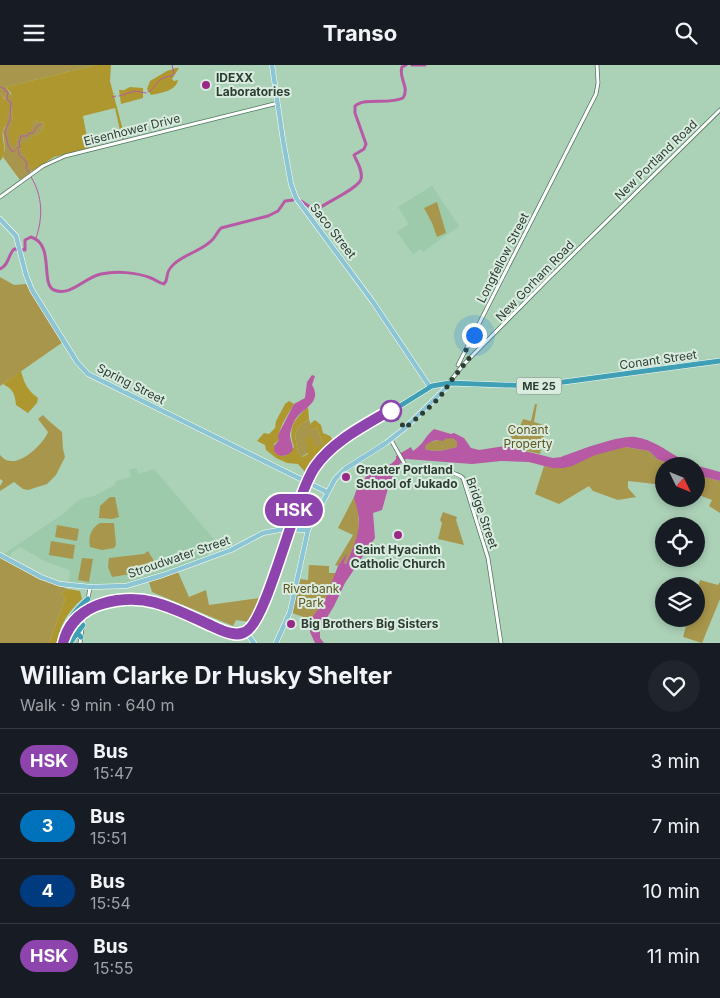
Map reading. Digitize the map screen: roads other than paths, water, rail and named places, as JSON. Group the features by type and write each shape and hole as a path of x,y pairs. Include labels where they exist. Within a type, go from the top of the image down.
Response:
{"highway":[{"name":"Conant Street","path":"477,383 534,386 598,379 720,361"},
{"path":"62,643 72,627 86,612 107,603 128,601 144,602 165,607 228,634 238,635 254,626 307,482 322,460 339,444 430,386 443,381 451,382"},
{"name":"ME 25","path":"451,382 477,383"},
{"name":"ME 25","path":"451,382 477,383"},
{"path":"62,643 68,620 86,603"},
{"path":"70,643 84,622"},
{"path":"75,635 78,634 80,640"}],"main road":[{"name":"Saco Street","path":"272,65 291,184 296,199 373,302 430,386"},
{"name":"Spring Street","path":"0,219 16,236 32,290 77,362 88,373 328,492"},
{"path":"445,390 451,382"},
{"path":"276,643 290,612 308,530 335,479 345,469 390,440 445,390 452,385 460,383"},
{"name":"Stroudwater Street","path":"0,555 50,580 74,587 126,586 152,579 231,551 263,533 289,529 308,530"},
{"path":"245,632 254,643"}],"street":[{"name":"Longfellow Street","path":"458,365 598,91 597,65"},
{"name":"Eisenhower Drive","path":"0,197 44,166 65,156 278,103"},
{"name":"New Portland Road","path":"605,222 720,110"},
{"name":"New Gorham Road","path":"451,382 469,359 605,222"},
{"path":"466,350 469,359"},
{"name":"Bridge Street","path":"390,440 400,453 408,470 456,473 464,481 490,567 501,643"},
{"path":"80,640 90,587"}],"waterway":[{"path":"148,92 162,78 172,76 174,73 172,65"},
{"path":"301,201 313,209 318,209 359,183 361,173 354,155 364,149 366,144 355,113 355,106 359,103 391,101 403,98 405,86 401,71 402,67 406,65"},
{"path":"412,65 425,65"},
{"path":"0,87 8,92 7,100 11,102 10,119 5,132 8,145 12,152 15,150"},
{"path":"119,96 135,91 146,93"},
{"path":"112,97 116,96"},
{"path":"17,148 20,147 21,136 33,133 37,126 41,124"},
{"path":"18,150 20,156 25,160 26,168 30,174"},
{"path":"31,177 38,192 41,207 40,223 36,238"},
{"path":"0,269 5,265 14,249 25,250 25,240 31,237 43,247 48,280 54,290 66,291 95,276 113,273 139,274 164,284 169,270 174,264 207,244 221,228 268,216 278,211 285,201 293,200"}],"place":[{"name":"IDEXX Laboratories","path":"206,85"},
{"name":"Greater Portland School of Jukado","path":"346,477"},
{"name":"Saint Hyacinth Catholic Church","path":"398,535"},
{"name":"Big Brothers Big Sisters","path":"291,624"}],"park label":[{"name":"Conant Property","path":"528,437"},
{"name":"Riverbank Park","path":"311,596"}]}
